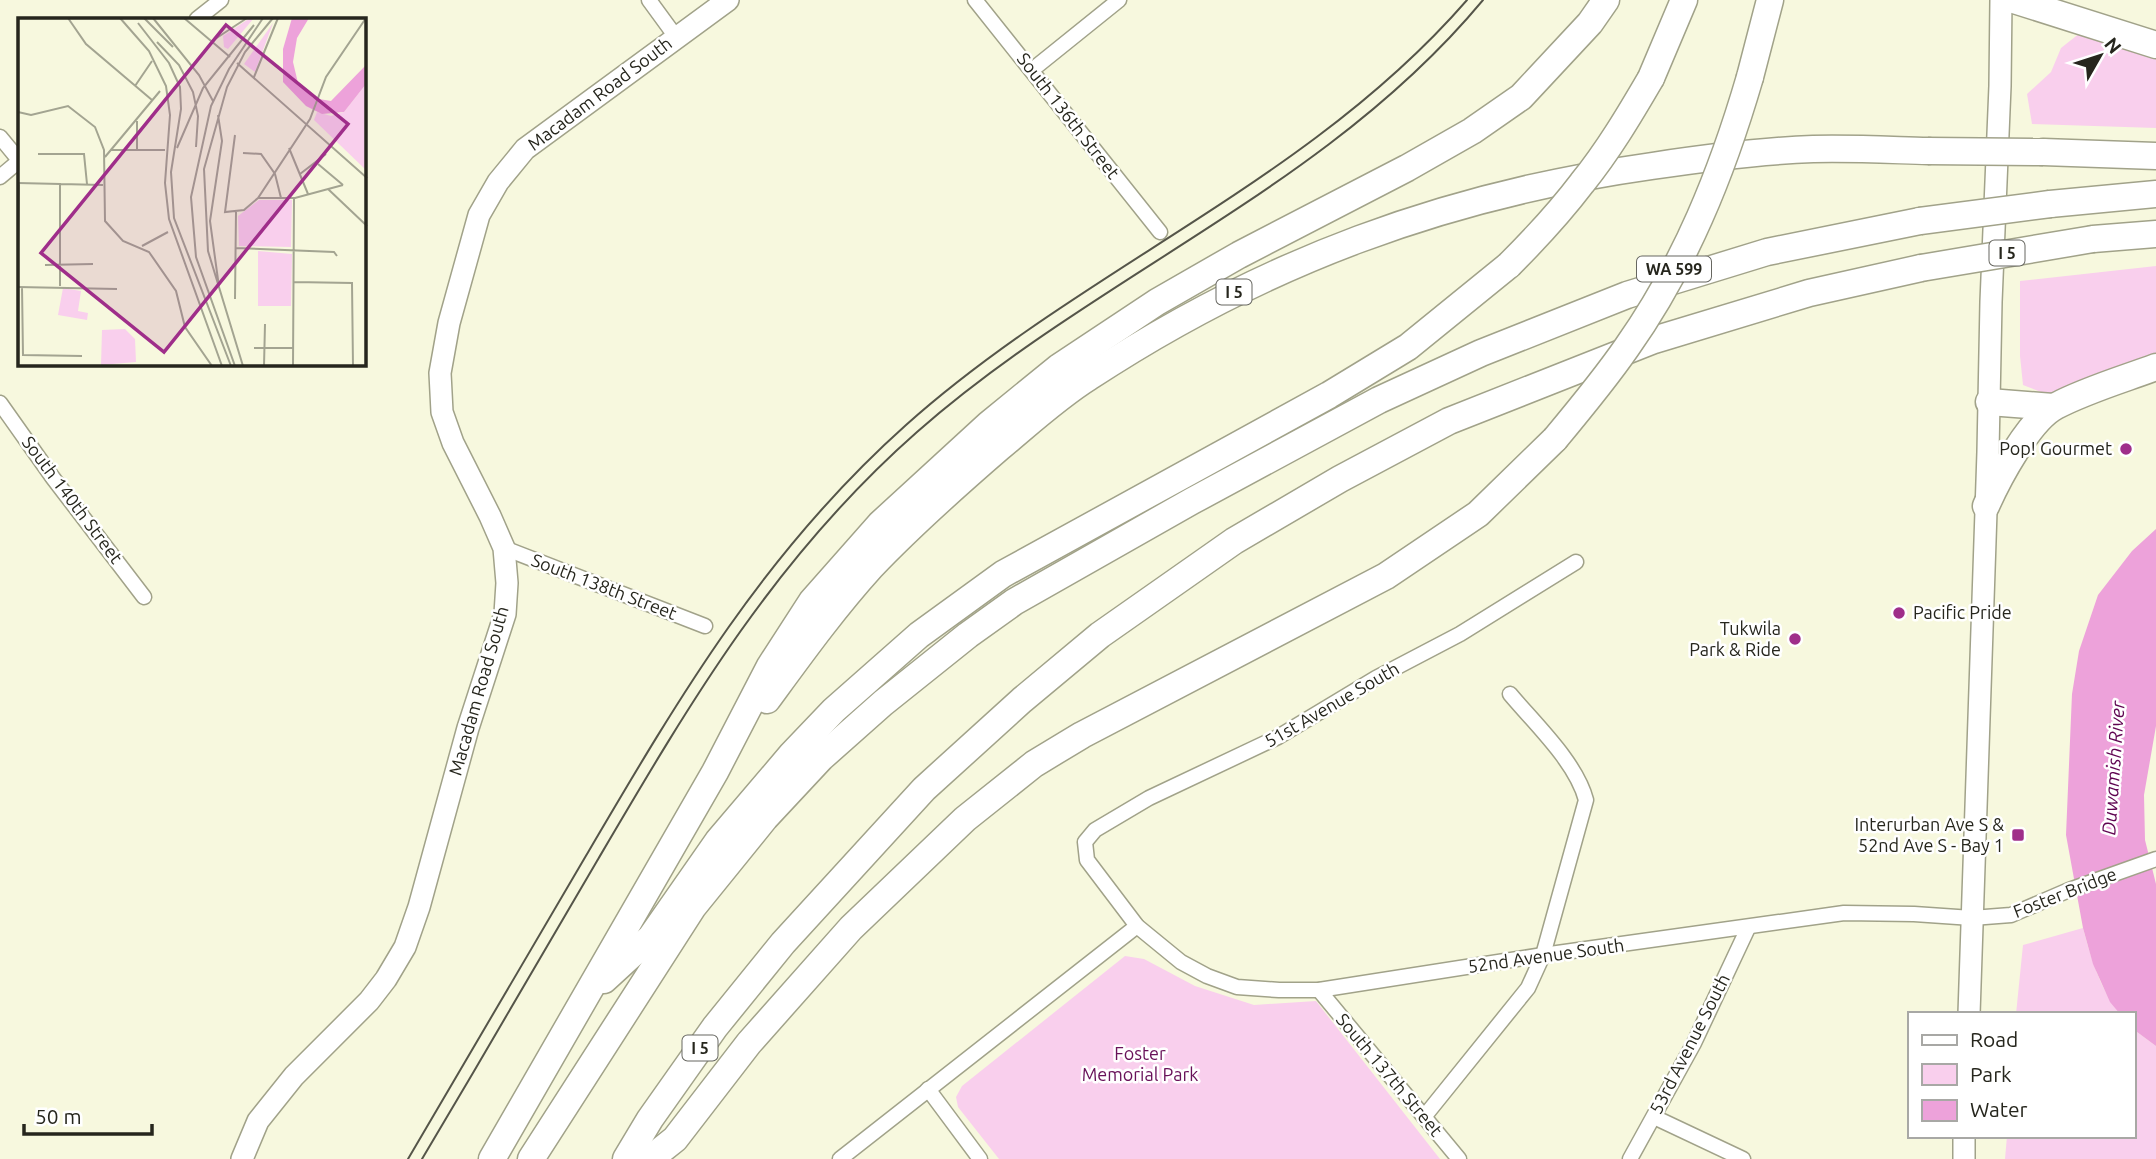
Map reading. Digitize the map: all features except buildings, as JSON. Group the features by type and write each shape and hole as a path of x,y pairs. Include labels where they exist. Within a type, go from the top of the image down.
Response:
{"highway":[{"path":"715,772 770,666 812,601 880,524 989,424 1059,367 1157,302 1239,255 1472,131 1521,97 1576,39 1606,0"},
{"path":"587,995 651,937 718,841 758,792 834,710 919,635 1003,574 1389,359 1444,319 1509,265 1548,225 1584,181 1624,124 1651,78 1684,0"},
{"path":"2014,0 2156,45"},
{"name":"WA 599","path":"650,1159 675,1139 749,1043 851,928 965,819 1003,788 1034,764 1082,736 1387,576 1478,514 1555,439 1628,347 1685,250 1732,138 1768,5"},
{"name":"I 5","path":"492,1159 715,772 837,607 914,524 1025,426 1086,378 1217,301 1263,278 1428,214 1542,184 1696,160 1799,150 1928,150 2156,156"},
{"path":"531,1159 693,907 765,818 821,758 873,712 968,635 1014,602 1181,507 1379,400 1481,353 1627,295 1767,252 1920,221 2050,204 2156,194"},
{"name":"I 5","path":"626,1159 650,1119 722,1018 783,943 924,789 1005,715 1100,635 1234,541 1449,421 1654,340 1809,293 1921,268 2093,239 2156,234"},
{"path":"1989,402 2053,407 2156,367"},
{"path":"1986,506 1998,478 2014,453 2053,407"}],"street":[{"path":"198,18 221,0"},
{"path":"649,0 676,37"},
{"name":"Macadam Road South","path":"242,1159 258,1121 294,1076 369,1001 405,947 419,907 468,728 505,614 507,583 504,548 491,516 453,443 442,412 440,373 449,323 479,215 498,182 525,149 728,0"},
{"name":"South 136th Street","path":"975,0 1160,232"},
{"path":"1032,70 1119,0"},
{"path":"1969,1012 2001,0"},
{"path":"0,137 18,160"},
{"path":"0,177 18,162"},
{"name":"South 140th Street","path":"0,403 53,478 144,597"},
{"name":"South 138th Street","path":"504,548 705,626"},
{"name":"51st Avenue South","path":"1137,926 1087,860 1085,842 1095,830 1149,798 1278,737 1377,678 1460,634 1576,562"},
{"path":"1424,1117 1528,988 1544,955 1586,800 1582,784 1571,767 1510,694"},
{"name":"Foster Bridge","path":"1972,918 2011,915 2069,890 2156,859"},
{"name":"52nd Avenue South","path":"1137,926 1181,962 1207,976 1237,987 1319,990 1844,913 1972,918"},
{"path":"840,1159 1137,926"},
{"name":"53rd Avenue South","path":"1630,1159 1694,1042 1748,928"},
{"name":"South 137th Street","path":"1319,990 1459,1159"},
{"path":"928,1089 980,1159"},
{"path":"1654,1117 1743,1159"},
{"path":"1964,1138 1964,1159"}],"green space":[{"path":"2080,33 2156,59 2156,128 2032,124 2027,94 2051,72 2061,48"},
{"path":"2156,266 2156,354 2071,389 2046,394 2023,385 2020,356 2020,281"},
{"path":"2083,928 2102,984 2119,1012 2016,1012 2023,945"},
{"name":"Foster Memorial Park","path":"1125,956 1144,959 1195,986 1254,1005 1316,1001 1440,1159 999,1159 958,1107 956,1097 962,1086"},
{"path":"2135,1030 2156,1046 2156,1159 2005,1159 2007,1138 2135,1138"}],"water":[{"name":"Duwamish River","path":"2156,529 2156,726 2144,795 2145,840 2156,884 2156,1046 2135,1030 2135,1012 2118,1012 2110,1002 2093,964 2083,928 2066,835 2072,694 2079,651 2098,595 2132,551"}],"tram line":[{"path":"408,1159 692,681 768,574 810,523 856,473 906,425 974,369 1046,318 1266,173 1337,121 1405,64 1467,0"},
{"path":"422,1159 702,688 778,580 820,529 866,480 917,432 987,376 1060,324 1283,178 1354,125 1421,66 1483,0"}],"place":[{"name":"Pop! Gourmet","path":"2126,449"},
{"name":"Pacific Pride","path":"1899,613"},
{"name":"Tukwila Park & Ride","path":"1795,639"},
{"name":"Interurban Ave S & 52nd Ave S - Bay 1","path":"2018,835"}]}
